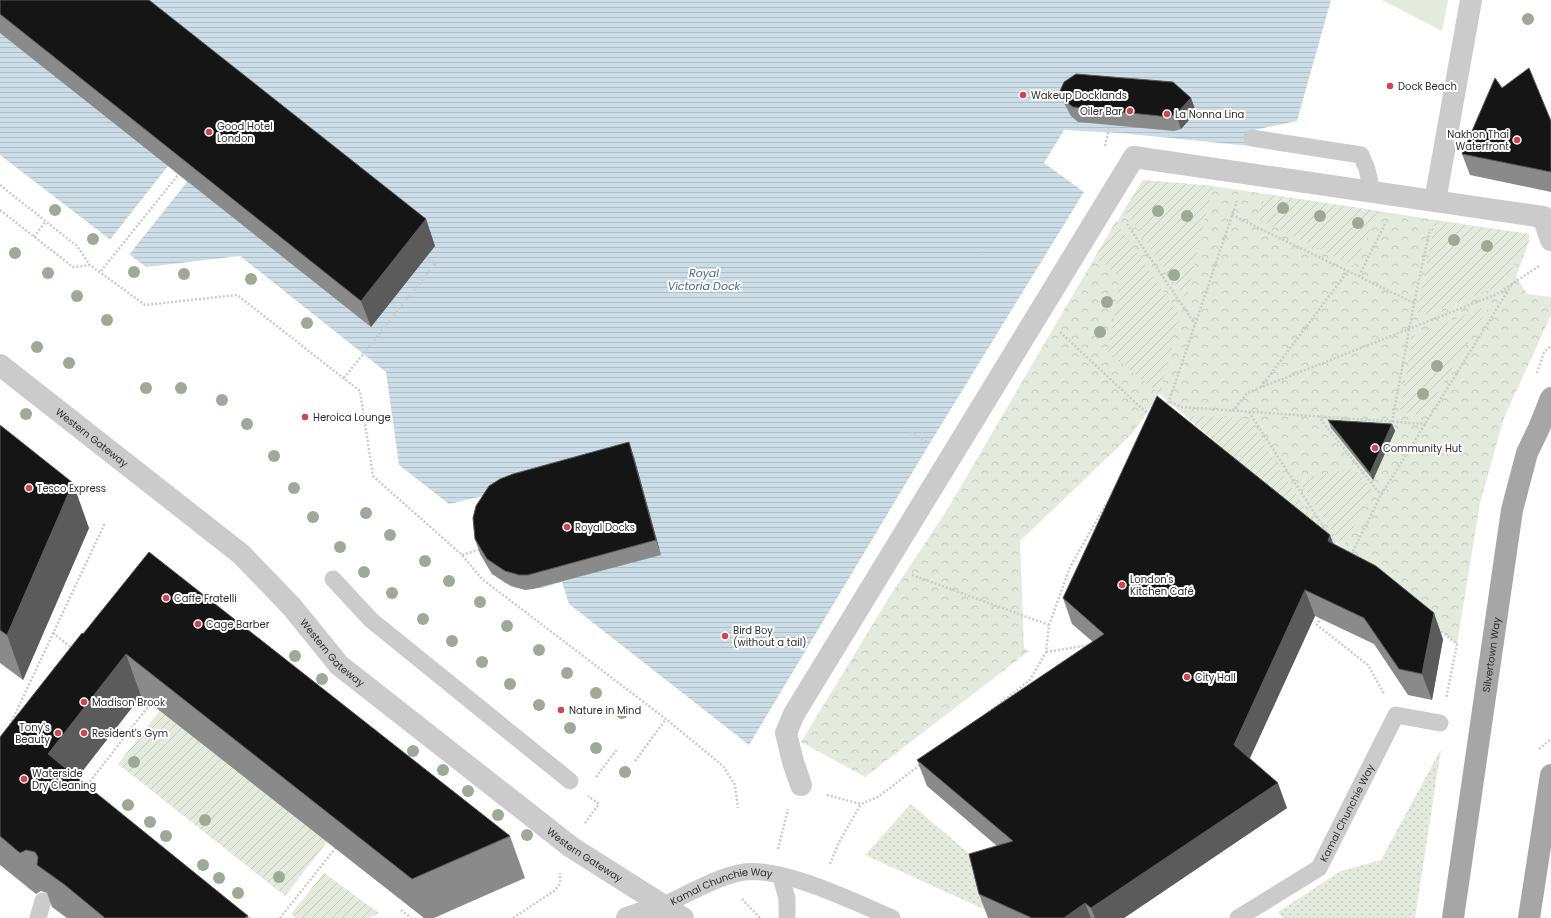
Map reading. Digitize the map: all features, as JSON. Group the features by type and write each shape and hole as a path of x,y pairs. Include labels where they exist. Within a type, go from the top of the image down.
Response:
{"main road":[{"name":"Silvertown Way","path":"1453,918 1512,510 1527,453 1551,398"},
{"path":"1529,918 1551,775"}],"street":[{"path":"1436,201 1471,0"},
{"path":"800,785 786,733 794,714 1134,157 1543,217 1551,240"},
{"name":"Western Gateway","path":"0,366 241,554 292,607 339,665 567,845 683,918"},
{"path":"627,918 662,906"}],"lane":[{"path":"1252,138 1361,155 1367,169 1372,192"},
{"path":"333,579 371,620 570,781"},
{"path":"1396,714 1440,723"},
{"name":"Kamal Chunchie Way","path":"1238,918 1319,868 1396,714"},
{"name":"Kamal Chunchie Way","path":"662,906 714,882 742,872 756,872 782,877 824,889 892,918"},
{"name":"Kamal Chunchie Way","path":"782,877 787,899 787,918"},
{"path":"38,918 43,901"}],"path":[{"path":"1109,134 1110,125"},
{"path":"101,271 178,175"},
{"path":"0,185 77,246 90,265 101,271 145,305 238,295 360,391 372,476 462,555 482,579 666,719 723,766 736,785 738,808"},
{"path":"1169,413 1166,409 1170,402 1238,195"},
{"path":"0,210 73,267 90,265"},
{"path":"1232,215 1414,303"},
{"path":"1122,218 1196,324"},
{"path":"1359,276 1387,220"},
{"path":"34,237 46,221"},
{"path":"1392,422 1414,303 1430,228"},
{"path":"344,378 435,264 422,254"},
{"path":"1232,411 1247,393 1497,294 1511,286 1545,261"},
{"path":"1260,389 1348,271"},
{"path":"1350,558 1381,494 1511,286"},
{"path":"1054,326 1156,422"},
{"path":"1544,352 1551,346"},
{"path":"1170,402 1182,407 1426,424"},
{"path":"1249,412 1340,551"},
{"path":"1318,416 1381,494"},
{"path":"911,432 933,445"},
{"path":"979,719 1030,680 1046,652 1049,625 1070,567 1112,494"},
{"path":"10,726 105,522"},
{"path":"462,555 486,548"},
{"path":"906,572 1049,625"},
{"path":"1324,611 1317,625 1368,665 1396,714"},
{"path":"1434,625 1457,644 1446,702"},
{"path":"53,633 77,652"},
{"path":"1046,652 1095,644"},
{"path":"81,794 147,708 134,698"},
{"path":"635,761 666,719"},
{"path":"594,780 618,748"},
{"path":"800,785 816,792 861,804 878,797 922,763"},
{"path":"84,789 90,793"},
{"path":"583,824 599,804 588,796"},
{"path":"833,855 861,804"},
{"path":"280,918 341,841"},
{"path":"513,918 554,891 560,884"},
{"path":"739,896 760,918"},
{"path":"238,908 250,918"},
{"path":"401,910 411,918"}],"green space":[{"path":"1382,0 1448,0 1442,31"},
{"path":"1143,180 1213,186 1529,234 1529,241 1516,277 1527,294 1551,297 1551,315 1504,418 1480,503 1457,644 1351,554 1320,531 1160,394 1131,435 1020,541 1024,648 1029,651 865,777 801,742 890,596 947,510 1095,257"},
{"path":"1143,180 1213,186 1186,300 1124,210"},
{"path":"1267,194 1379,211 1354,266 1256,218"},
{"path":"1116,221 1180,316 1160,394 1108,352 1120,278 1095,257"},
{"path":"1435,221 1529,234 1529,241 1502,285 1416,318"},
{"path":"1490,305 1424,415 1400,412 1413,336"},
{"path":"1185,416 1247,418 1320,531"},
{"path":"1355,468 1372,490 1343,548 1298,480"},
{"path":"160,710 327,842 285,896 118,764"},
{"path":"1441,749 1415,918 1283,918 1278,912 1341,871 1381,860"},
{"path":"911,804 994,875 988,911 865,855"},
{"path":"324,873 379,913 369,918 296,918 291,914"}],"water":[{"name":"Royal Victoria Dock","path":"0,0 1331,0 1297,121 1254,130 1250,146 1120,133 1064,130 1044,163 1084,192 927,448 749,745 569,604 562,582 546,587 521,589 503,582 496,576 484,561 478,543 514,489 449,504 399,465 386,372 240,256 146,267 0,155"}],"pier":[{"path":"168,166 187,182 128,256 109,241"}],"building":[{"name":"Good Hotel London","path":"0,0 149,0 426,219 361,301 0,14"},
{"name":"Nakhon Thai Waterfront","path":"1529,68 1551,121 1551,172 1462,154 1495,78 1502,88"},
{"path":"1076,74 1173,82 1191,98 1176,114 1169,117 1073,107 1065,101 1060,91 1064,82"},
{"name":"City Hall","path":"1157,396 1330,535 1328,541 1376,566 1434,613 1422,674 1399,669 1364,618 1305,590 1234,745 1278,783 1091,908 1085,903 1064,918 1032,918 979,894 969,854 1013,841 917,760 1104,634 1063,598"},
{"path":"1328,420 1392,424 1370,473"},
{"path":"0,425 73,483 7,635 0,630"},
{"name":"Royal Docks","path":"629,442 656,540 528,575 519,575 505,571 487,559 475,539 473,518 476,506 489,486 500,479 513,474"},
{"path":"149,552 510,836 412,879 126,654 48,754 248,916 244,918 105,918 65,885 37,865 38,857 35,852 26,850 20,853 0,836 0,737 82,633 83,634"}],"place":[{"name":"Dock Beach","path":"1390,86"},
{"name":"Wakeup Docklands","path":"1023,95"},
{"name":"Oiler Bar","path":"1130,111"},
{"name":"La Nonna Lina","path":"1167,114"},
{"name":"Good Hotel London","path":"209,132"},
{"name":"Nakhon Thai Waterfront","path":"1517,140"},
{"name":"Heroica Lounge","path":"305,417"},
{"name":"Community Hut","path":"1375,448"},
{"name":"Tesco Express","path":"29,488"},
{"name":"Royal Docks","path":"567,527"},
{"name":"London's Kitchen Café","path":"1122,585"},
{"name":"Caffe Fratelli","path":"166,598"},
{"name":"Cage Barber","path":"198,624"},
{"name":"Bird Boy (without a tail)","path":"725,636"},
{"name":"City Hall","path":"1187,677"},
{"name":"Madison Brook","path":"84,702"},
{"name":"Nature in Mind","path":"561,710"},
{"name":"Tony's Beauty","path":"58,733"},
{"name":"Resident's Gym","path":"84,733"},
{"name":"Waterside Dry Cleaning","path":"24,779"}]}
